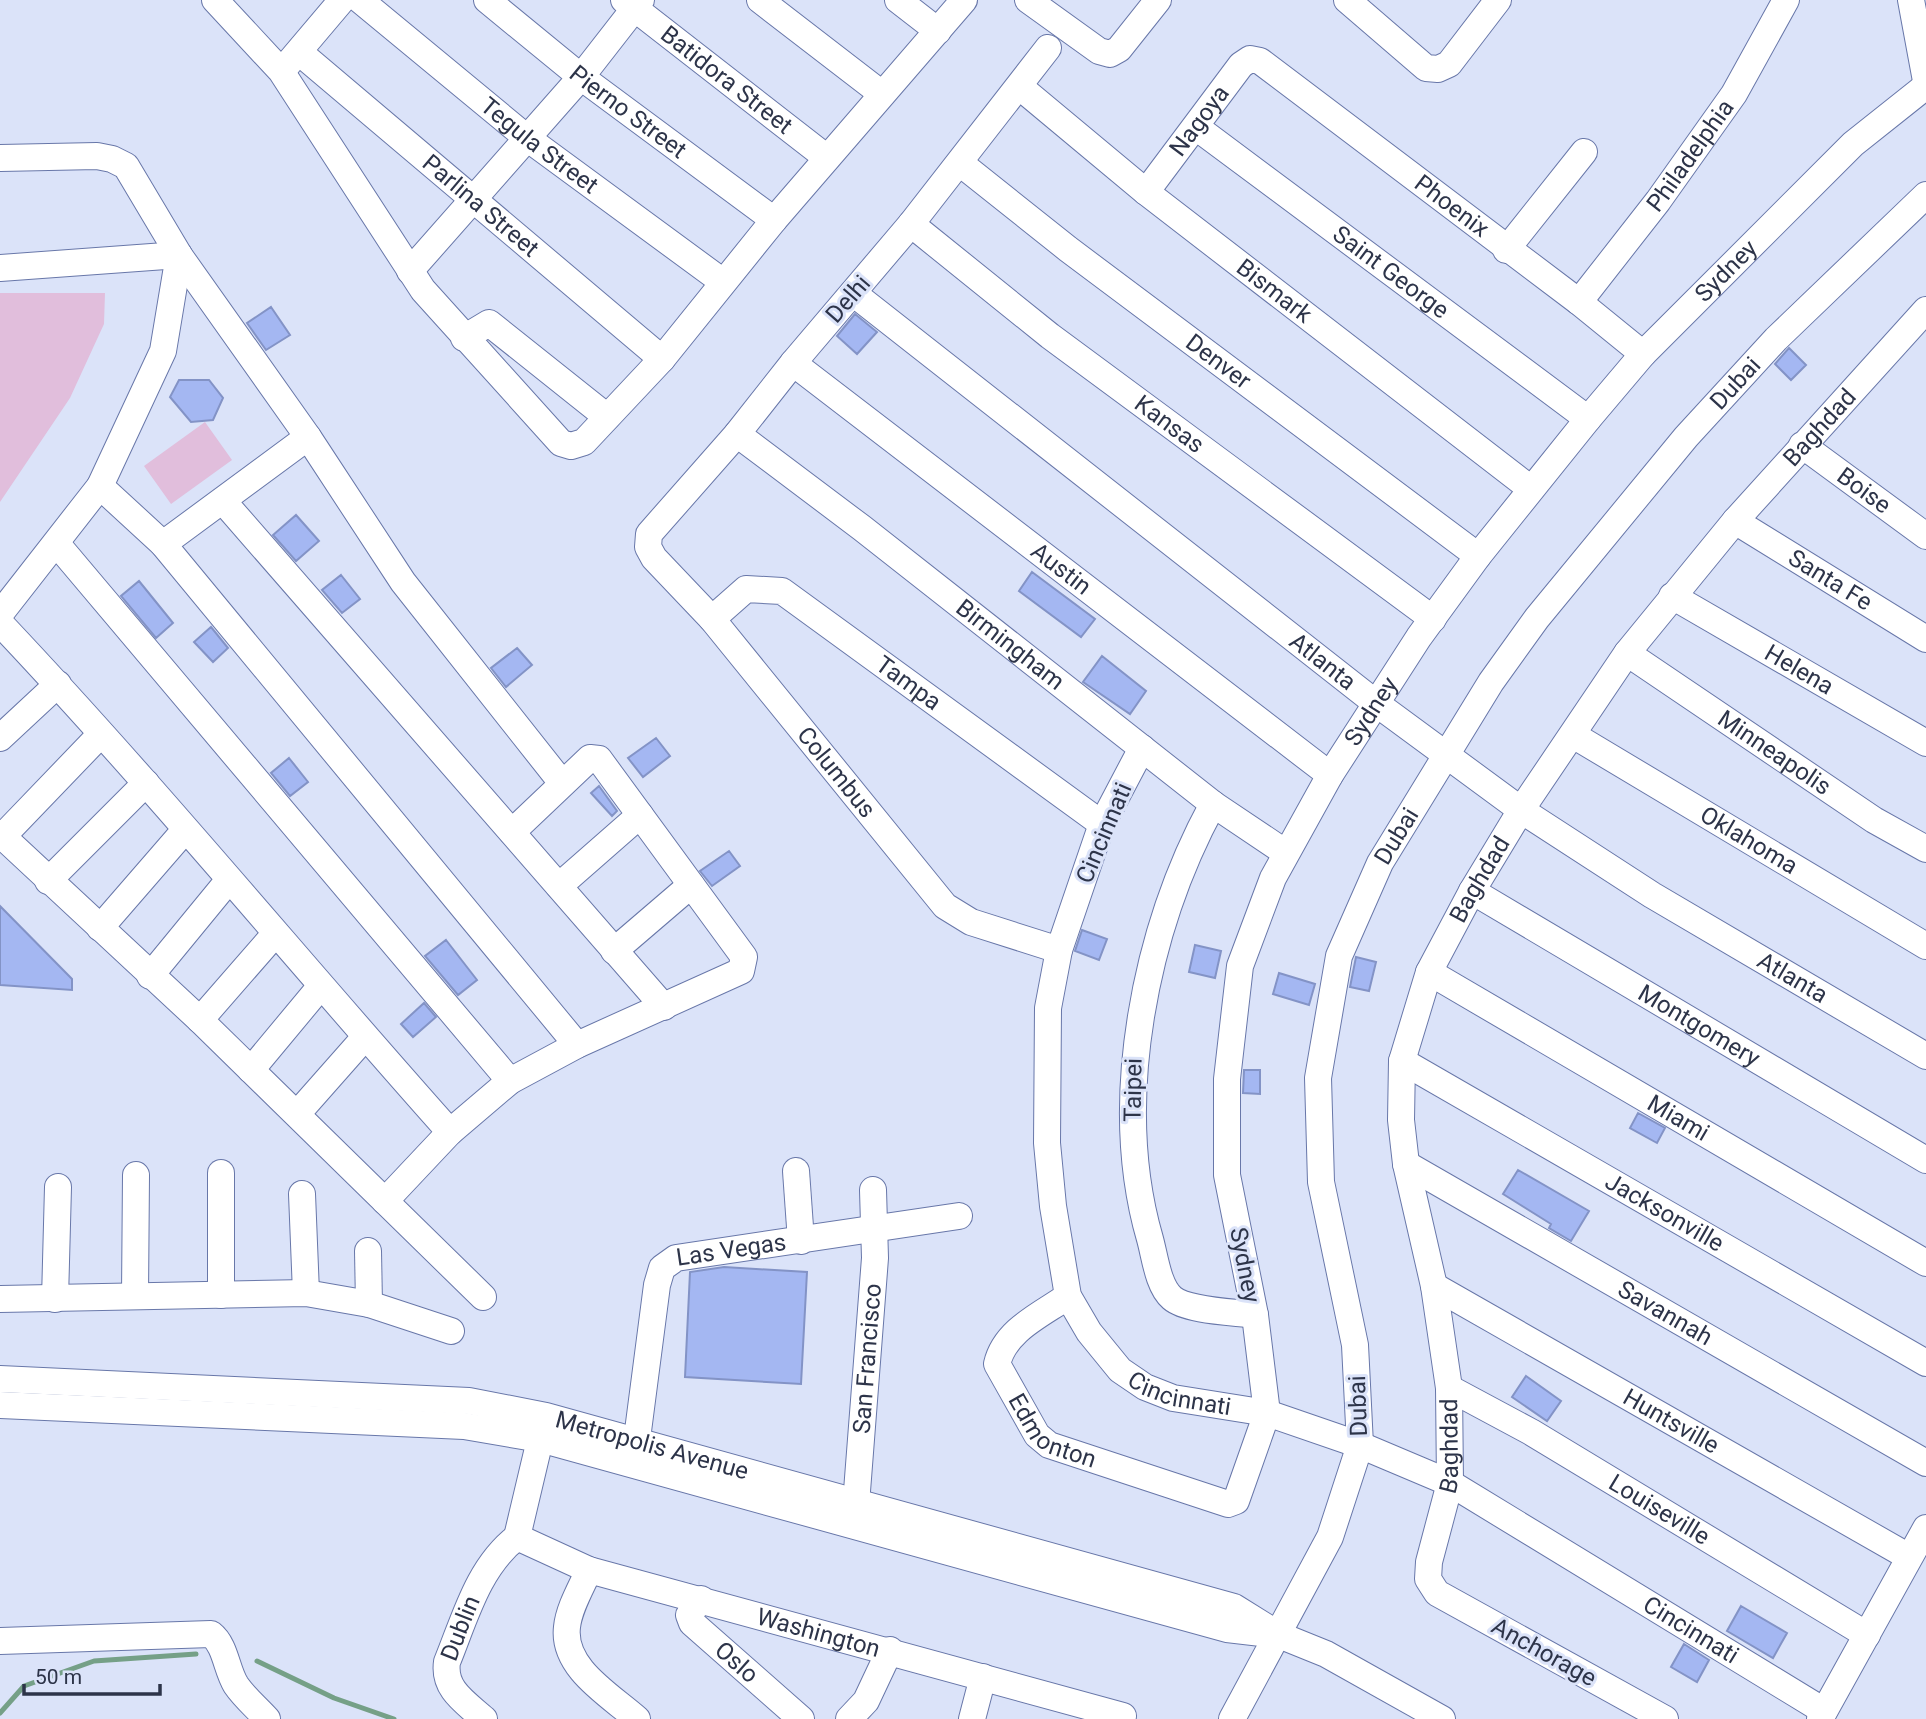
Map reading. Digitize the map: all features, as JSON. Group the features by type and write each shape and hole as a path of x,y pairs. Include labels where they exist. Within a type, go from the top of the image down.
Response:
{"street":[{"path":"215,0 281,71 410,271 464,338 561,443 571,446 584,442 662,359 774,220 964,0"},
{"path":"281,71 342,0"},
{"name":"Tegula Street","path":"360,0 527,138 723,282"},
{"name":"Pierno Street","path":"487,0 582,77 774,220"},
{"path":"760,0 881,94"},
{"path":"898,0 938,31"},
{"path":"1028,0 1099,51 1110,54 1119,49 1158,0"},
{"path":"1347,0 1379,10 1426,68 1438,69 1449,64 1498,0"},
{"name":"Philadelphia","path":"1579,302 1658,201 1734,94 1786,0"},
{"path":"1911,0 1926,83"},
{"path":"410,271 582,77 633,3"},
{"name":"Batidora Street","path":"633,3 827,158"},
{"name":"Delhi","path":"648,547 649,534 737,434 793,362 911,224 1048,48"},
{"name":"Parlina Street","path":"299,52 475,198 662,359"},
{"name":"Nagoya","path":"1146,192 1241,65 1250,59 1260,61"},
{"name":"Phoenix","path":"1260,61 1506,250 1579,302 1643,354"},
{"name":"Sydney","path":"1228,1504 1236,1501 1241,1493 1267,1413 1255,1315 1227,1175 1227,1079 1240,966 1273,878 1330,775 1433,619 1478,556 1588,419 1643,354 1853,144 1926,83"},
{"name":"Bismark","path":"1020,87 1146,192 1531,489"},
{"name":"Saint George","path":"1196,127 1588,419"},
{"path":"1506,250 1584,152"},
{"path":"0,158 97,156 126,166 179,255 308,437 403,582 562,783"},
{"name":"Denver","path":"960,163 1068,250 1478,556"},
{"name":"Dubai","path":"1232,1719 1331,1537 1360,1445 1355,1345 1321,1182 1318,1078 1339,957 1380,863 1446,755 1536,618 1686,437 1776,339 1926,195"},
{"name":"Kansas","path":"911,224 1050,336 1433,619"},
{"path":"0,268 179,255"},
{"path":"0,614 100,486 163,351 179,255"},
{"name":"Atlanta","path":"853,293 1377,704 1521,810 1652,895 1926,1056"},
{"name":"Baghdad","path":"1428,1579 1429,1562 1450,1483 1449,1388 1434,1286 1406,1164 1401,1120 1402,1061 1429,972 1472,891 1521,810 1627,653 1735,521 1926,310"},
{"path":"464,338 489,323 607,416"},
{"name":"Austin","path":"793,362 1330,775"},
{"name":"Birmingham","path":"737,434 862,528 1213,804 1286,853"},
{"path":"163,544 308,437"},
{"name":"Boise","path":"1802,445 1926,536"},
{"path":"100,486 163,544 577,1045"},
{"path":"223,501 664,1007"},
{"name":"Santa Fe","path":"1735,521 1926,639"},
{"path":"57,544 510,1081"},
{"name":"Columbus","path":"648,547 654,558 712,619 945,906 971,922 1059,950"},
{"name":"Tampa","path":"712,619 746,589 782,591 1102,824"},
{"name":"Helena","path":"1672,596 1926,743"},
{"path":"0,623 146,783 320,987 450,1132"},
{"name":"Minneapolis","path":"1627,653 1874,820 1926,849"},
{"path":"0,738 58,684"},
{"path":"101,734 1,835 200,1020 482,1297"},
{"name":"Oklahoma","path":"1573,735 1926,946"},
{"name":"Cincinnati","path":"1142,748 1102,824 1059,950 1048,1008 1047,1143 1068,1296 1089,1332 1120,1370 1145,1387 1173,1398 1267,1413 1360,1445 1450,1483 1822,1715"},
{"path":"385,1201 450,1132 510,1081 577,1045 741,971 744,964 744,957 599,759 590,758 512,832"},
{"path":"48,881 146,783"},
{"name":"Taipei","path":"1213,804 1174,887 1150,976 1134,1049 1132,1134 1146,1220 1164,1289 1174,1299 1185,1304 1255,1315"},
{"path":"559,886 640,816"},
{"path":"100,928 185,830"},
{"path":"150,976 229,881"},
{"path":"614,951 691,885"},
{"name":"Montgomery","path":"1472,891 1926,1160"},
{"path":"200,1020 275,934"},
{"name":"Miami","path":"1429,972 1926,1263"},
{"path":"251,1070 320,987"},
{"path":"297,1115 365,1037"},
{"name":"Jacksonville","path":"1402,1061 1926,1363"},
{"name":"Savannah","path":"1406,1164 1926,1463"},
{"path":"796,1171 802,1241"},
{"path":"221,1173 221,1294"},
{"path":"135,1295 136,1175"},
{"path":"55,1299 58,1187"},
{"name":"San Francisco","path":"855,1514 875,1229 873,1190"},
{"path":"302,1194 306,1293"},
{"name":"Las Vegas","path":"633,1466 657,1285 662,1268 676,1258 959,1216"},
{"path":"368,1251 369,1304"},
{"name":"Huntsville","path":"1434,1286 1909,1557"},
{"path":"0,1299 221,1294 271,1296 306,1293 369,1304 451,1331"},
{"name":"Edmonton","path":"1068,1296 1009,1336 1000,1349 997,1364 1037,1435 1049,1445 1065,1451 1228,1504"},
{"name":"Metropolis Avenue","path":"0,1379 469,1401 543,1427 633,1466 855,1514 1234,1607 1279,1635 1326,1654 1442,1719"},
{"name":"Louiseville","path":"1449,1388 1531,1432 1867,1635"},
{"name":"Metropolis Avenue","path":"0,1405 450,1426 543,1427 637,1439 855,1514"},
{"path":"517,1537 543,1427"},
{"path":"1822,1715 1926,1528"},
{"name":"Washington","path":"517,1537 589,1570 983,1676 1105,1715"},
{"name":"Dublin","path":"484,1719 449,1686 445,1675 447,1661 485,1570 497,1553 517,1537"},
{"path":"589,1570 569,1618 567,1644 571,1657 590,1679 637,1719"},
{"name":"Anchorage","path":"1428,1579 1437,1593 1665,1719"},
{"name":"Oslo","path":"701,1599 690,1615 692,1623 801,1719"},
{"path":"0,1641 211,1634 219,1640 228,1671 237,1687 267,1719"},
{"path":"849,1719 866,1701 890,1650"},
{"path":"972,1719 983,1676"}],"shaded area":[{"path":"0,293 105,293 104,324 70,398 0,502"},
{"path":"205,422 232,460 171,504 144,466"}],"building":[{"path":"271,307 290,335 266,350 247,323"},
{"path":"855,314 877,332 857,354 837,336"},
{"path":"1789,348 1806,365 1791,380 1775,364"},
{"path":"179,380 209,380 223,398 213,420 191,422 170,397"},
{"path":"296,515 319,541 296,561 273,535"},
{"path":"1032,572 1095,619 1081,637 1019,591"},
{"path":"341,575 360,599 342,613 322,590"},
{"path":"139,581 173,623 156,638 121,596"},
{"path":"211,627 228,648 213,662 194,642"},
{"path":"517,648 532,665 506,687 491,668"},
{"path":"1102,656 1146,691 1130,714 1083,682"},
{"path":"656,738 670,756 643,777 628,758"},
{"path":"289,758 308,782 290,796 271,773"},
{"path":"599,786 617,811 612,816 591,793"},
{"path":"729,851 740,866 712,886 700,871"},
{"path":"0,906 72,979 72,990 0,985"},
{"path":"1082,930 1107,939 1099,960 1075,951"},
{"path":"446,940 477,980 458,995 425,956"},
{"path":"1195,945 1221,951 1215,978 1189,972"},
{"path":"1356,957 1376,962 1369,991 1350,987"},
{"path":"1279,973 1315,984 1309,1005 1273,994"},
{"path":"424,1003 436,1017 413,1037 401,1024"},
{"path":"1244,1070 1260,1070 1260,1094 1243,1093"},
{"path":"1638,1113 1665,1128 1657,1143 1630,1128"},
{"path":"1518,1170 1589,1211 1571,1241 1549,1228 1551,1224 1503,1194"},
{"path":"724,1267 807,1272 801,1384 685,1377 690,1272"},
{"path":"1526,1376 1561,1401 1547,1421 1512,1397"},
{"path":"1741,1606 1787,1633 1773,1658 1727,1631"},
{"path":"1684,1644 1709,1660 1697,1682 1671,1667"}],"waterway":[{"path":"0,1713 24,1686 94,1661 196,1654"},
{"path":"257,1661 334,1698 394,1719"}]}
